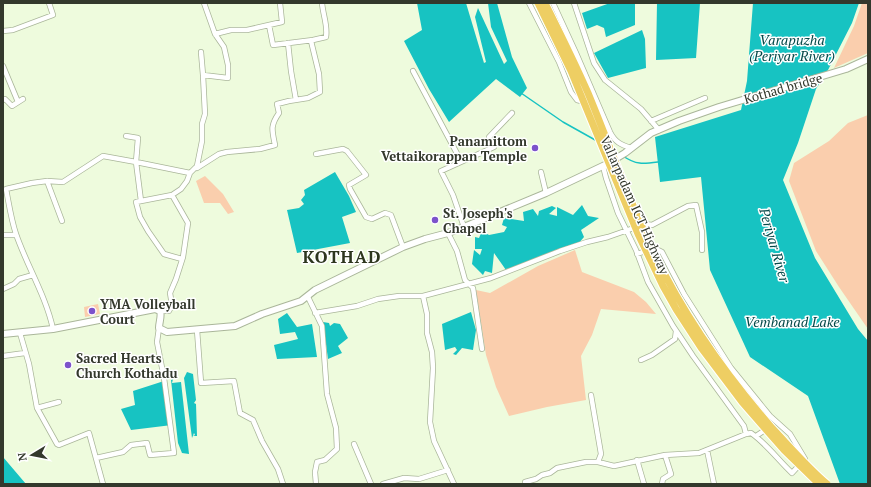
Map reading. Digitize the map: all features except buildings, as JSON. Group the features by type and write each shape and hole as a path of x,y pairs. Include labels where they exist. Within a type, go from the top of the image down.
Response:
{"highway":[{"name":"Vallarpadam ICT Highway","path":"538,3 571,71 638,234 663,286 676,309 702,349 742,402 784,450 819,484"},
{"name":"Vallarpadam ICT Highway","path":"545,3 588,93 633,206 654,253 684,307 708,346 747,399 792,449 827,484"}],"main road":[{"name":"Kothad bridge","path":"160,328 167,332 236,326 262,314 301,301 315,290 403,247 448,233 546,194 605,165 625,153 651,134 679,121 846,69 868,59"},
{"path":"3,334 53,329 155,309 160,311 160,328"}],"street":[{"path":"3,31 13,30 53,15 49,3"},
{"path":"202,75 228,78 228,65 224,47 215,34 204,3"},
{"path":"215,34 231,30 247,30 282,22 280,3"},
{"path":"269,25 273,45 311,41 326,37 327,30 323,15 322,3"},
{"path":"529,3 559,62 571,92 577,100 587,103 597,100"},
{"path":"553,3 613,138 621,145 631,148"},
{"path":"574,3 594,63 605,80 641,109 659,130"},
{"path":"182,259 164,254 148,232 140,217 136,202 172,195 188,181 190,173 219,154 260,149 275,145 271,131 272,123 279,113 277,104 308,98 320,92 319,74 311,41"},
{"path":"288,43 296,100"},
{"path":"196,168 202,141 202,124 205,114 201,52"},
{"path":"3,66 18,102"},
{"path":"414,71 461,161"},
{"path":"651,121 705,98"},
{"path":"3,100 5,99 12,106 23,99"},
{"path":"464,227 453,195 441,171 494,147 489,137 512,113"},
{"path":"126,136 138,138 136,162 141,201"},
{"path":"316,154 343,148 347,151 366,175 350,185 350,189 360,208 366,217 372,219 385,213 391,215 403,247"},
{"path":"53,329 50,317 16,235 4,189 47,181 63,182 104,156 190,173"},
{"path":"605,165 610,189 648,282 692,356 744,426 746,434"},
{"path":"541,172 546,194"},
{"path":"47,181 62,222"},
{"path":"160,311 169,311 172,305 170,293 176,280 182,259 188,223 172,195"},
{"path":"316,313 357,306 378,299 399,296 423,296 491,278 560,251 645,224 652,225 688,206 696,205 702,232 702,250"},
{"path":"448,233 457,251 465,280 473,288 482,349"},
{"path":"3,235 16,235"},
{"path":"525,484 525,482 536,479 558,468 586,462 598,462 614,466 665,455 699,453 751,433 756,436 792,473 805,459 790,434 770,416 731,368 684,294 662,252 654,248 637,254"},
{"path":"3,289 14,284 19,279 33,275"},
{"path":"423,296 427,314 427,333 433,360 430,422 434,441 454,484"},
{"path":"308,297 322,326 328,394 336,428 337,449 325,460 317,462 315,472 316,484"},
{"path":"96,458 124,452 130,445 147,443 150,455 174,453 164,378 157,342 160,328"},
{"path":"197,330 201,383 234,381 240,413 253,420 278,469 283,484"},
{"path":"641,360 652,356 675,339 676,331"},
{"path":"20,333 29,364 36,408 57,444 90,433 103,484"},
{"path":"3,356 25,354"},
{"path":"591,395 601,454 598,462"},
{"path":"36,408 58,402"},
{"path":"756,436 777,422"},
{"path":"354,444 371,484"},
{"path":"708,450 714,484"},
{"path":"662,484 663,479 671,474 665,455"},
{"path":"638,460 644,484"},
{"path":"384,484 404,478 419,479 448,470"},
{"path":"536,479 539,484"}],"shaded area":[{"path":"862,3 868,3 868,53 834,68 854,26"},
{"path":"868,115 868,329 816,251 789,181 794,163 829,141 848,123"},
{"path":"205,176 223,194 234,212 228,214 220,203 204,203 196,181"},
{"path":"575,250 582,272 634,292 646,302 656,314 601,309 592,335 581,356 586,400 509,416 496,387 486,355 476,290 490,293 538,266"},
{"name":"YMA Volleyball Court","path":"98,304 100,314 85,317 84,307"}],"water":[{"path":"417,3 466,3 484,63 486,62 475,17 478,8 504,64 507,61 491,27 488,3 497,3 512,57 527,88 520,97 496,79 449,122 429,89 404,41 422,30"},
{"path":"610,3 635,3 635,25 606,37 604,28 597,25 587,29 582,13"},
{"path":"657,3 700,3 696,58 656,60"},
{"name":"Vembanad Lake","path":"753,3 859,3 852,23 828,70 816,89 798,143 783,180 815,258 858,329 868,341 868,484 840,484 808,396 750,357 710,270 701,177 660,182 655,137 741,110 747,81"},
{"path":"642,30 645,39 646,68 608,78 594,53"},
{"path":"335,172 349,196 356,212 342,217 350,243 297,253 287,210 299,208 304,204 301,200 305,195 304,190"},
{"path":"582,205 588,216 599,218 581,230 584,237 578,244 506,270 494,253 492,273 485,271 483,275 472,264 474,250 480,255 482,249 475,249 475,237 479,238 482,231 489,235 504,232 507,227 502,225 504,218 524,221 523,212 533,209 538,216 539,211 552,206 556,208 549,214 557,216 557,207 573,215"},
{"path":"471,312 476,330 473,350 462,348 456,355 453,354 457,350 455,347 445,350 442,324"},
{"path":"287,313 297,327 312,324 317,357 277,359 274,345 298,339 295,332 280,334 278,319"},
{"path":"323,322 329,323 330,326 334,323 340,324 348,338 338,346 342,353 328,359"},
{"path":"187,372 193,374 196,400 194,403 196,404 197,436 193,436 195,435 194,433 192,438 184,378"},
{"path":"173,379 172,383 181,382 189,454 182,453 178,443 171,380"},
{"path":"164,381 172,425 131,430 121,409 135,405 133,391"},
{"path":"3,457 26,484 3,484"}],"waterway":[{"path":"521,93 563,122 597,141"},
{"path":"623,156 640,163 658,162"}],"place":[{"name":"Panamittom Vettaikorappan Temple","path":"535,148"},
{"name":"St. Joseph's Chapel","path":"435,220"},
{"name":"YMA Volleyball Court","path":"92,311"},
{"name":"Sacred Hearts Church Kothadu","path":"68,365"}],"district":[{"name":"KOTHAD","path":"342,256"}],"water label":[{"name":"Varapuzha (Periyar River)","path":"792,48"},
{"name":"Periyar River","path":"775,245"}]}
